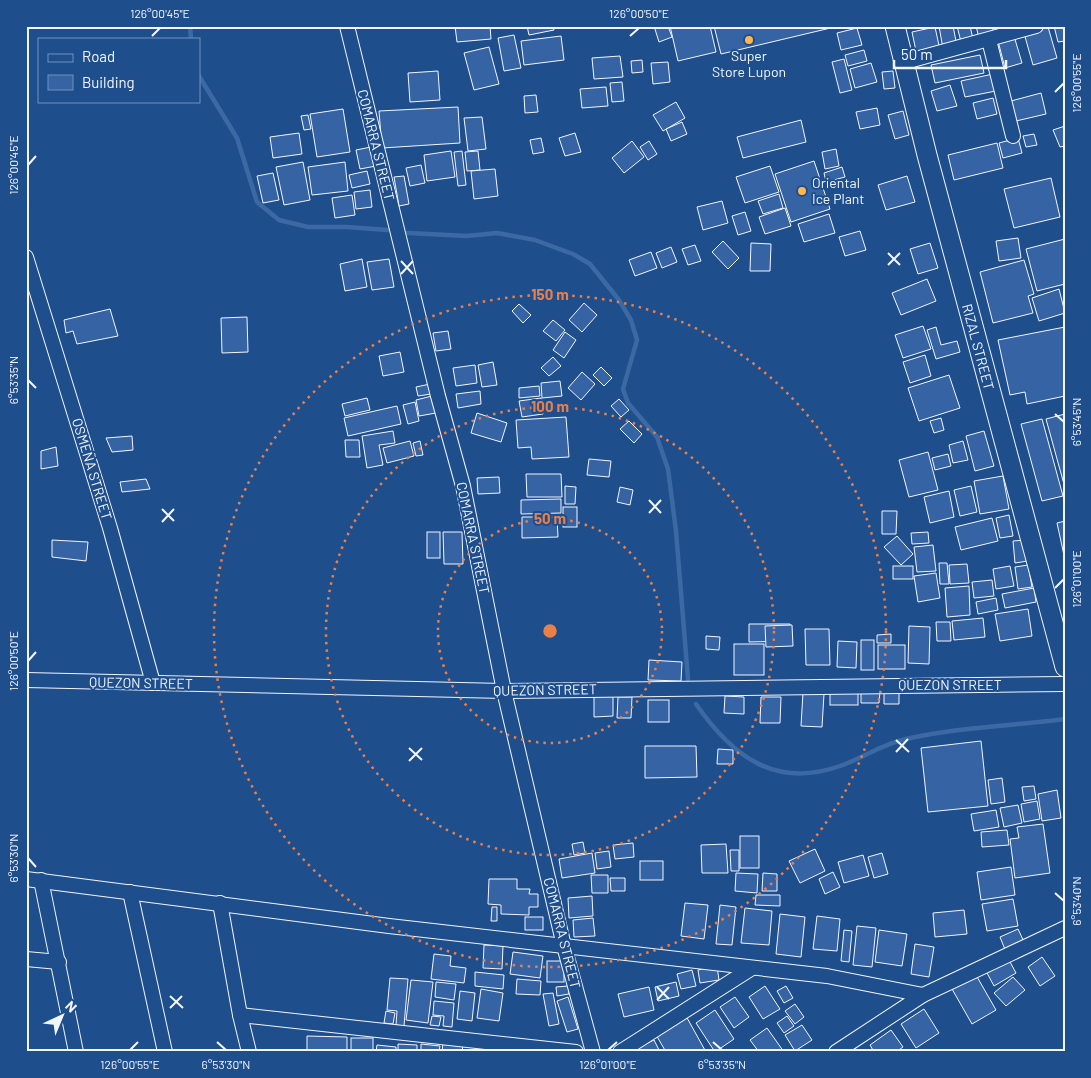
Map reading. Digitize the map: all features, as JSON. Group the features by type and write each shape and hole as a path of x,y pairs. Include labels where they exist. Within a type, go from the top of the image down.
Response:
{"street":[{"name":"COMARRA STREET","path":"347,26 438,396 463,486 504,691 564,946 593,1052"},
{"name":"RIZAL STREET","path":"895,26 927,155 1065,667"},
{"path":"905,62 989,40 1008,30 1036,26"},
{"path":"989,40 1012,136"},
{"name":"OSMEÑA STREET","path":"26,257 110,528 153,683"},
{"name":"QUEZON STREET","path":"26,680 504,691 1065,684"},
{"path":"26,878 220,904 827,976 923,995"},
{"path":"41,880 60,962 76,1052"},
{"path":"130,892 165,1052"},
{"path":"220,904 240,1015 249,1052"},
{"path":"836,1052 923,995 1065,928"},
{"path":"26,959 60,962"},
{"path":"620,1052 752,968"},
{"path":"240,1015 576,1052"}],"building":[{"path":"455,26 490,26 491,39 457,42"},
{"path":"527,26 553,26 554,30 529,35"},
{"path":"654,26 668,26 672,37 659,42"},
{"path":"670,26 710,26 716,52 678,61"},
{"name":"Super Store Lupon","path":"714,26 839,26 721,54"},
{"path":"939,26 953,26 957,46 943,49"},
{"path":"957,26 970,26 974,43 962,46"},
{"path":"976,26 992,26 994,34 979,38"},
{"path":"1054,26 1065,26 1065,41 1058,42"},
{"path":"935,27 940,50 917,56 912,32"},
{"path":"1048,27 1057,58 1033,65 1024,33"},
{"path":"857,28 862,45 841,50 837,33"},
{"path":"514,35 521,68 504,71 498,38"},
{"path":"561,36 564,60 524,65 521,41"},
{"path":"1014,36 1022,63 1005,68 998,41"},
{"path":"489,47 499,84 474,90 464,53"},
{"path":"864,50 867,61 848,66 845,55"},
{"path":"980,55 984,73 935,83 931,65"},
{"path":"620,56 623,77 594,79 592,58"},
{"path":"844,59 852,90 840,93 832,62"},
{"path":"642,60 643,72 632,73 631,61"},
{"path":"668,62 670,82 653,84 651,63"},
{"path":"871,63 877,82 855,88 850,69"},
{"path":"438,71 440,100 410,102 408,73"},
{"path":"893,71 895,88 884,89 882,72"},
{"path":"993,74 996,91 965,97 961,81"},
{"path":"622,82 624,101 612,102 610,83"},
{"path":"950,85 957,106 937,111 931,91"},
{"path":"606,87 608,106 582,108 580,89"},
{"path":"1041,93 1046,114 1016,121 1011,101"},
{"path":"536,95 538,112 525,113 524,96"},
{"path":"993,98 997,114 977,119 973,103"},
{"path":"676,102 685,118 663,131 653,115"},
{"path":"458,107 460,143 382,148 379,111"},
{"path":"877,108 880,125 860,129 856,112"},
{"path":"343,109 350,152 317,157 310,114"},
{"path":"903,111 909,135 895,139 888,115"},
{"path":"308,115 311,129 304,130 301,116"},
{"path":"482,117 486,149 468,151 464,118"},
{"path":"801,120 806,142 743,158 737,137"},
{"path":"682,122 687,134 671,141 666,129"},
{"path":"1065,126 1065,146 1060,147 1053,130"},
{"path":"299,133 302,154 273,158 270,137"},
{"path":"575,133 581,152 565,156 559,138"},
{"path":"1034,134 1037,145 1026,147 1023,136"},
{"path":"541,138 544,152 533,154 530,140"},
{"path":"1018,138 1022,153 1003,158 999,143"},
{"path":"632,141 644,157 624,173 612,158"},
{"path":"649,141 657,154 648,160 640,147"},
{"path":"997,143 1003,168 954,180 948,155"},
{"path":"371,147 376,166 360,169 356,150"},
{"path":"836,149 839,166 825,169 822,152"},
{"path":"451,151 455,177 427,181 424,155"},
{"path":"462,151 466,185 458,186 454,152"},
{"path":"478,151 480,170 467,171 465,152"},
{"name":"Oriental Ice Plant","path":"814,161 830,209 791,222 775,174"},
{"path":"303,162 310,200 284,205 276,167"},
{"path":"345,162 348,191 312,195 308,167"},
{"path":"421,165 425,183 410,186 406,168"},
{"path":"770,166 779,192 745,203 736,177"},
{"path":"842,167 845,177 826,182 824,173"},
{"path":"495,169 498,196 474,199 471,171"},
{"path":"367,171 370,184 352,188 349,175"},
{"path":"273,173 279,200 263,203 257,176"},
{"path":"404,176 409,204 399,206 394,177"},
{"path":"907,176 915,202 886,210 878,185"},
{"path":"1051,178 1060,217 1014,228 1004,189"},
{"path":"370,190 372,207 356,209 354,192"},
{"path":"779,194 783,208 763,214 758,201"},
{"path":"352,195 355,215 335,218 332,198"},
{"path":"722,201 728,223 703,230 697,207"},
{"path":"785,208 791,226 765,234 759,217"},
{"path":"745,212 751,231 738,235 732,216"},
{"path":"829,214 835,233 804,242 798,224"},
{"path":"860,231 866,250 845,256 839,237"},
{"path":"1018,238 1021,258 999,261 996,241"},
{"path":"1065,239 1065,284 1037,291 1026,249"},
{"path":"723,241 739,258 728,269 712,252"},
{"path":"751,243 771,244 770,271 750,271"},
{"path":"930,243 938,268 918,274 910,249"},
{"path":"695,245 701,261 688,265 682,249"},
{"path":"671,247 677,262 662,268 656,253"},
{"path":"651,252 657,268 635,276 629,260"},
{"path":"362,259 367,287 345,291 340,264"},
{"path":"389,259 394,287 372,290 367,262"},
{"path":"1024,260 1034,294 1028,296 1033,313 993,323 980,272"},
{"path":"927,279 936,301 901,315 892,293"},
{"path":"1059,289 1065,313 1039,321 1032,298"},
{"path":"584,303 597,315 582,332 569,320"},
{"path":"519,304 531,315 523,323 512,311"},
{"path":"110,309 118,336 77,344 73,331 66,333 64,320"},
{"path":"247,317 248,352 222,353 221,318"},
{"path":"553,320 565,330 556,341 543,331"},
{"path":"923,326 931,349 903,358 895,335"},
{"path":"936,327 941,345 957,341 960,352 936,359 927,330"},
{"path":"1065,327 1065,396 1027,404 1025,392 1010,395 998,340"},
{"path":"448,331 451,349 436,351 433,333"},
{"path":"565,332 576,340 564,358 553,350"},
{"path":"400,352 404,372 383,376 379,356"},
{"path":"925,355 931,376 910,383 903,362"},
{"path":"553,357 561,366 549,376 541,368"},
{"path":"493,362 497,385 482,387 478,365"},
{"path":"475,365 477,383 456,386 453,368"},
{"path":"601,367 612,378 604,386 593,375"},
{"path":"582,372 595,384 581,400 568,388"},
{"path":"949,375 960,408 919,421 908,388"},
{"path":"560,381 562,396 542,398 541,383"},
{"path":"430,384 431,394 418,396 416,387"},
{"path":"539,386 540,396 519,398 519,388"},
{"path":"480,391 481,404 458,408 456,394"},
{"path":"432,396 436,413 419,416 416,400"},
{"path":"367,398 370,410 345,416 342,404"},
{"path":"541,398 543,414 522,417 519,401"},
{"path":"619,399 629,410 621,417 611,406"},
{"path":"415,402 419,421 408,424 403,405"},
{"path":"397,406 401,424 348,436 344,418"},
{"path":"477,413 507,423 501,442 471,433"},
{"path":"1065,414 1065,488 1046,419"},
{"path":"566,417 569,457 532,459 531,447 518,448 516,420"},
{"path":"941,418 944,430 934,433 930,421"},
{"path":"1042,419 1063,496 1042,501 1021,424"},
{"path":"629,421 642,434 634,443 620,429"},
{"path":"393,431 395,443 379,445 383,465 367,468 362,436"},
{"path":"984,431 994,466 975,471 966,436"},
{"path":"132,436 133,450 112,452 106,438"},
{"path":"345,440 359,440 360,457 346,457"},
{"path":"410,441 414,456 387,463 383,448"},
{"path":"420,441 423,455 416,456 413,443"},
{"path":"963,441 968,460 953,463 949,445"},
{"path":"56,447 58,466 41,469 41,451"},
{"path":"928,452 938,490 909,497 899,460"},
{"path":"948,454 951,466 935,470 932,458"},
{"path":"589,459 611,461 609,477 587,475"},
{"path":"526,474 561,474 562,497 527,497"},
{"path":"1003,476 1009,509 980,514 974,481"},
{"path":"499,477 500,493 478,494 477,478"},
{"path":"146,479 150,489 122,492 120,482"},
{"path":"565,486 576,487 575,504 565,504"},
{"path":"971,486 977,512 960,516 954,490"},
{"path":"620,487 633,490 630,505 617,502"},
{"path":"949,491 954,517 930,523 924,497"},
{"path":"561,499 561,513 521,514 521,500"},
{"path":"563,507 577,507 577,527 563,527"},
{"path":"882,511 897,511 896,534 882,534"},
{"path":"1009,515 1013,536 1000,538 996,518"},
{"path":"522,517 557,517 558,537 522,538"},
{"path":"992,518 998,541 961,550 955,527"},
{"path":"1065,521 1065,560 1057,523"},
{"path":"427,532 440,532 440,558 427,558"},
{"path":"443,532 462,532 463,564 444,564"},
{"path":"928,532 929,543 912,544 911,533"},
{"path":"897,536 913,554 901,565 884,547"},
{"path":"52,540 88,542 86,561 52,557"},
{"path":"1026,540 1028,561 1015,563 1013,541"},
{"path":"933,545 936,571 917,572 914,547"},
{"path":"939,563 947,563 949,584 940,584"},
{"path":"967,564 969,583 950,584 949,565"},
{"path":"1028,565 1032,587 1018,589 1015,567"},
{"path":"893,566 913,566 913,579 893,579"},
{"path":"1010,566 1014,586 996,589 993,569"},
{"path":"936,573 940,598 918,602 914,576"},
{"path":"992,580 994,596 974,598 972,582"},
{"path":"969,586 970,615 947,617 945,588"},
{"path":"1034,588 1036,602 1005,608 1002,594"},
{"path":"996,598 998,610 978,614 976,602"},
{"path":"1028,609 1032,636 1000,641 995,614"},
{"path":"983,618 985,637 954,640 952,621"},
{"path":"936,622 950,622 951,641 937,641"},
{"path":"749,624 790,624 790,641 749,642"},
{"path":"792,625 793,646 766,647 765,626"},
{"path":"909,626 930,627 929,664 908,663"},
{"path":"805,629 829,629 830,665 806,665"},
{"path":"891,634 891,643 877,643 877,635"},
{"path":"706,636 720,637 719,650 706,649"},
{"path":"861,640 874,640 874,670 861,670"},
{"path":"838,641 857,642 856,668 837,667"},
{"path":"734,644 764,644 764,675 734,675"},
{"path":"878,645 905,645 905,669 878,669"},
{"path":"649,660 682,662 681,681 648,680"},
{"path":"830,690 858,690 858,705 830,705"},
{"path":"861,691 880,692 879,703 861,703"},
{"path":"884,691 899,692 899,704 884,704"},
{"path":"803,692 824,694 822,727 801,726"},
{"path":"613,696 613,716 594,717 594,697"},
{"path":"725,696 744,697 744,714 724,713"},
{"path":"618,697 632,697 631,718 617,718"},
{"path":"761,697 781,697 780,723 760,723"},
{"path":"648,700 669,700 669,722 648,722"},
{"path":"981,741 988,806 928,812 921,748"},
{"path":"645,746 696,746 697,777 645,778"},
{"path":"718,749 733,750 733,764 717,764"},
{"path":"1002,778 1005,802 991,804 988,780"},
{"path":"1034,786 1036,799 1024,801 1022,787"},
{"path":"1057,790 1061,818 1042,821 1038,794"},
{"path":"1037,801 1040,819 1024,822 1021,804"},
{"path":"1018,805 1022,823 1004,827 1000,808"},
{"path":"996,810 999,827 974,831 971,814"},
{"path":"1043,824 1050,873 1015,878 1010,839 1019,838 1017,827"},
{"path":"1007,830 1009,845 982,847 981,832"},
{"path":"740,836 759,836 759,868 740,868"},
{"path":"583,842 585,853 574,855 572,844"},
{"path":"633,843 634,857 615,859 613,845"},
{"path":"726,844 728,873 702,873 701,845"},
{"path":"815,849 825,871 800,883 789,861"},
{"path":"730,850 739,850 739,871 731,871"},
{"path":"609,851 611,867 597,869 595,853"},
{"path":"592,853 595,873 562,878 559,859"},
{"path":"882,853 888,874 874,878 868,857"},
{"path":"863,855 869,876 844,883 838,862"},
{"path":"640,861 663,861 663,880 640,880"},
{"path":"1011,867 1015,895 981,900 977,872"},
{"path":"833,872 840,887 825,894 819,879"},
{"path":"736,873 758,874 757,893 735,891"},
{"path":"763,873 777,874 777,891 762,891"},
{"path":"591,875 608,875 608,893 592,893"},
{"path":"610,878 625,878 625,891 611,891"},
{"path":"489,879 517,879 517,889 530,889 529,894 538,894 538,907 529,907 529,915 501,914 501,905 488,904"},
{"path":"756,895 780,895 780,906 755,905"},
{"path":"592,896 593,916 569,918 568,898"},
{"path":"1013,899 1018,926 987,931 982,904"},
{"path":"685,903 708,905 704,939 681,936"},
{"path":"720,905 736,907 732,945 716,944"},
{"path":"492,907 497,907 497,921 491,921"},
{"path":"745,908 772,911 769,945 741,943"},
{"path":"964,910 967,934 935,937 933,913"},
{"path":"780,914 805,917 801,957 776,954"},
{"path":"817,916 840,919 837,951 813,949"},
{"path":"525,917 543,917 543,930 525,930"},
{"path":"593,918 595,936 574,937 573,920"},
{"path":"857,926 876,928 872,967 853,965"},
{"path":"1018,929 1025,944 1006,952 1000,937"},
{"path":"844,930 852,931 849,962 841,961"},
{"path":"879,930 907,934 902,966 875,962"},
{"path":"915,944 934,947 929,977 911,974"},
{"path":"484,945 503,946 502,969 483,968"},
{"path":"513,952 543,956 540,978 510,974"},
{"path":"434,954 451,956 450,966 466,968 464,983 431,979"},
{"path":"1042,957 1055,976 1040,986 1028,967"},
{"path":"1009,960 1016,973 994,986 987,973"},
{"path":"547,961 564,961 564,982 547,982"},
{"path":"717,966 719,980 700,983 698,970"},
{"path":"692,970 696,986 681,989 677,974"},
{"path":"475,972 504,975 503,989 475,986"},
{"path":"976,975 996,1010 972,1024 952,989"},
{"path":"1013,977 1025,990 1006,1006 994,993"},
{"path":"390,978 408,979 404,1026 396,1025 397,1011 387,1010"},
{"path":"517,979 541,981 540,995 516,994"},
{"path":"411,980 433,982 428,1023 406,1020"},
{"path":"436,982 456,984 454,1000 435,997"},
{"path":"676,982 679,996 658,1001 655,987"},
{"path":"568,986 569,994 557,996 556,987"},
{"path":"765,986 780,1009 763,1019 749,997"},
{"path":"786,986 793,998 784,1003 777,991"},
{"path":"649,987 654,1010 624,1017 618,994"},
{"path":"481,989 503,993 499,1021 477,1018"},
{"path":"460,991 475,993 472,1021 457,1019"},
{"path":"553,993 559,1024 549,1026 543,994"},
{"path":"568,997 578,1029 567,1032 557,1001"},
{"path":"735,997 749,1017 734,1028 720,1007"},
{"path":"434,1001 454,1003 452,1027 443,1026 444,1016 433,1015"},
{"path":"795,1004 804,1017 795,1024 785,1011"},
{"path":"924,1009 939,1033 916,1048 901,1024"},
{"path":"715,1010 734,1039 715,1052 696,1023"},
{"path":"386,1011 395,1013 393,1024 384,1023"},
{"path":"432,1016 441,1017 439,1026 430,1025"},
{"path":"686,1016 706,1052 666,1052 655,1033"},
{"path":"787,1016 794,1026 784,1033 777,1023"},
{"path":"802,1025 812,1040 795,1051 785,1035"},
{"path":"767,1028 784,1052 759,1052 750,1040"},
{"path":"891,1030 903,1047 896,1052 874,1052 870,1045"},
{"path":"307,1036 347,1037 347,1052 307,1052"},
{"path":"351,1038 373,1038 373,1052 351,1052"},
{"path":"654,1040 660,1052 635,1052 634,1049"},
{"path":"443,1043 463,1045 462,1052 442,1052"},
{"path":"398,1044 417,1045 417,1052 398,1052"},
{"path":"421,1044 440,1046 439,1052 421,1052"},
{"path":"377,1045 396,1047 396,1052 376,1052"}],"waterway":[{"path":"190,26 191,38"},
{"path":"200,78 237,138 257,202 279,220 308,227 387,230"},
{"path":"408,233 467,236 497,233 535,240 573,254 590,264 619,300 631,320 637,340 623,389 628,403 657,437 668,469 676,531 688,679"},
{"path":"696,704 710,723 740,753 757,763 775,770 795,773 817,772 840,766 889,744 906,739 965,729 1065,719"}],"place":[{"name":"Super Store Lupon","path":"749,40"},
{"name":"Oriental Ice Plant","path":"802,191"}]}
